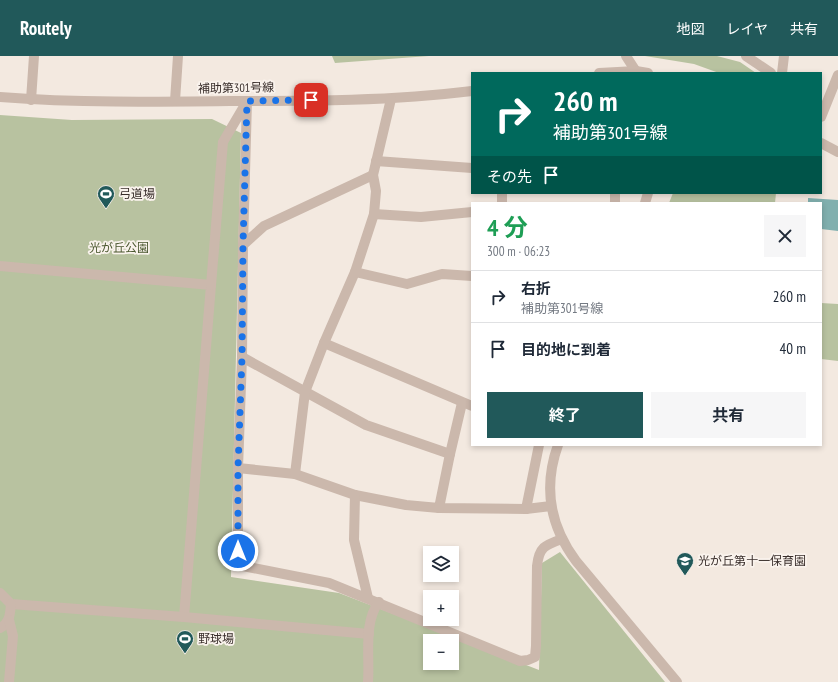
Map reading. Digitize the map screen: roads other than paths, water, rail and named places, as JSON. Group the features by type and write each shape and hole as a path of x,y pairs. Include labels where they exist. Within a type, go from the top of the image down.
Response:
{"street":[{"path":"31,100 34,56"},
{"path":"175,102 178,56"},
{"path":"626,56 636,72"},
{"path":"746,56 770,72"},
{"path":"782,72 784,56"},
{"path":"822,115 838,75"},
{"name":"補助第301号線","path":"0,97 31,100 175,102 391,99 471,91"},
{"path":"295,474 305,392 324,343 355,272 374,214 376,191 373,175 391,99"},
{"path":"247,101 242,357 238,468 238,565 329,582 520,661 535,657 538,555 542,548 562,539"},
{"path":"184,617 223,142 247,101"},
{"path":"822,144 838,152"},
{"path":"376,161 471,168"},
{"path":"243,245 264,226 373,175"},
{"path":"374,214 421,217 471,212"},
{"path":"0,266 211,285"},
{"path":"355,272 407,284 442,274 471,276"},
{"path":"324,343 467,405 450,454 439,508"},
{"path":"242,357 366,425 450,454"},
{"path":"526,509 539,446"},
{"path":"558,446 554,455 549,489 551,506 562,539 576,562 677,682"},
{"path":"238,468 295,474 355,495 406,505 439,508 526,509 551,506"},
{"path":"355,495 354,540 368,598"},
{"path":"0,594 11,604 184,617 369,634"},
{"path":"368,682 370,620 374,608 378,602"},
{"path":"9,682 13,636 9,620 11,604"},
{"path":"0,628 9,620"}],"water":[{"path":"808,198 838,200 838,231 822,229 822,202 808,202"}],"place":[{"name":"弓道場","path":"106,209"},
{"name":"光が丘第十一保育園","path":"685,576"},
{"name":"野球場","path":"185,654"}],"park label":[{"name":"光が丘公園","path":"119,248"}]}
